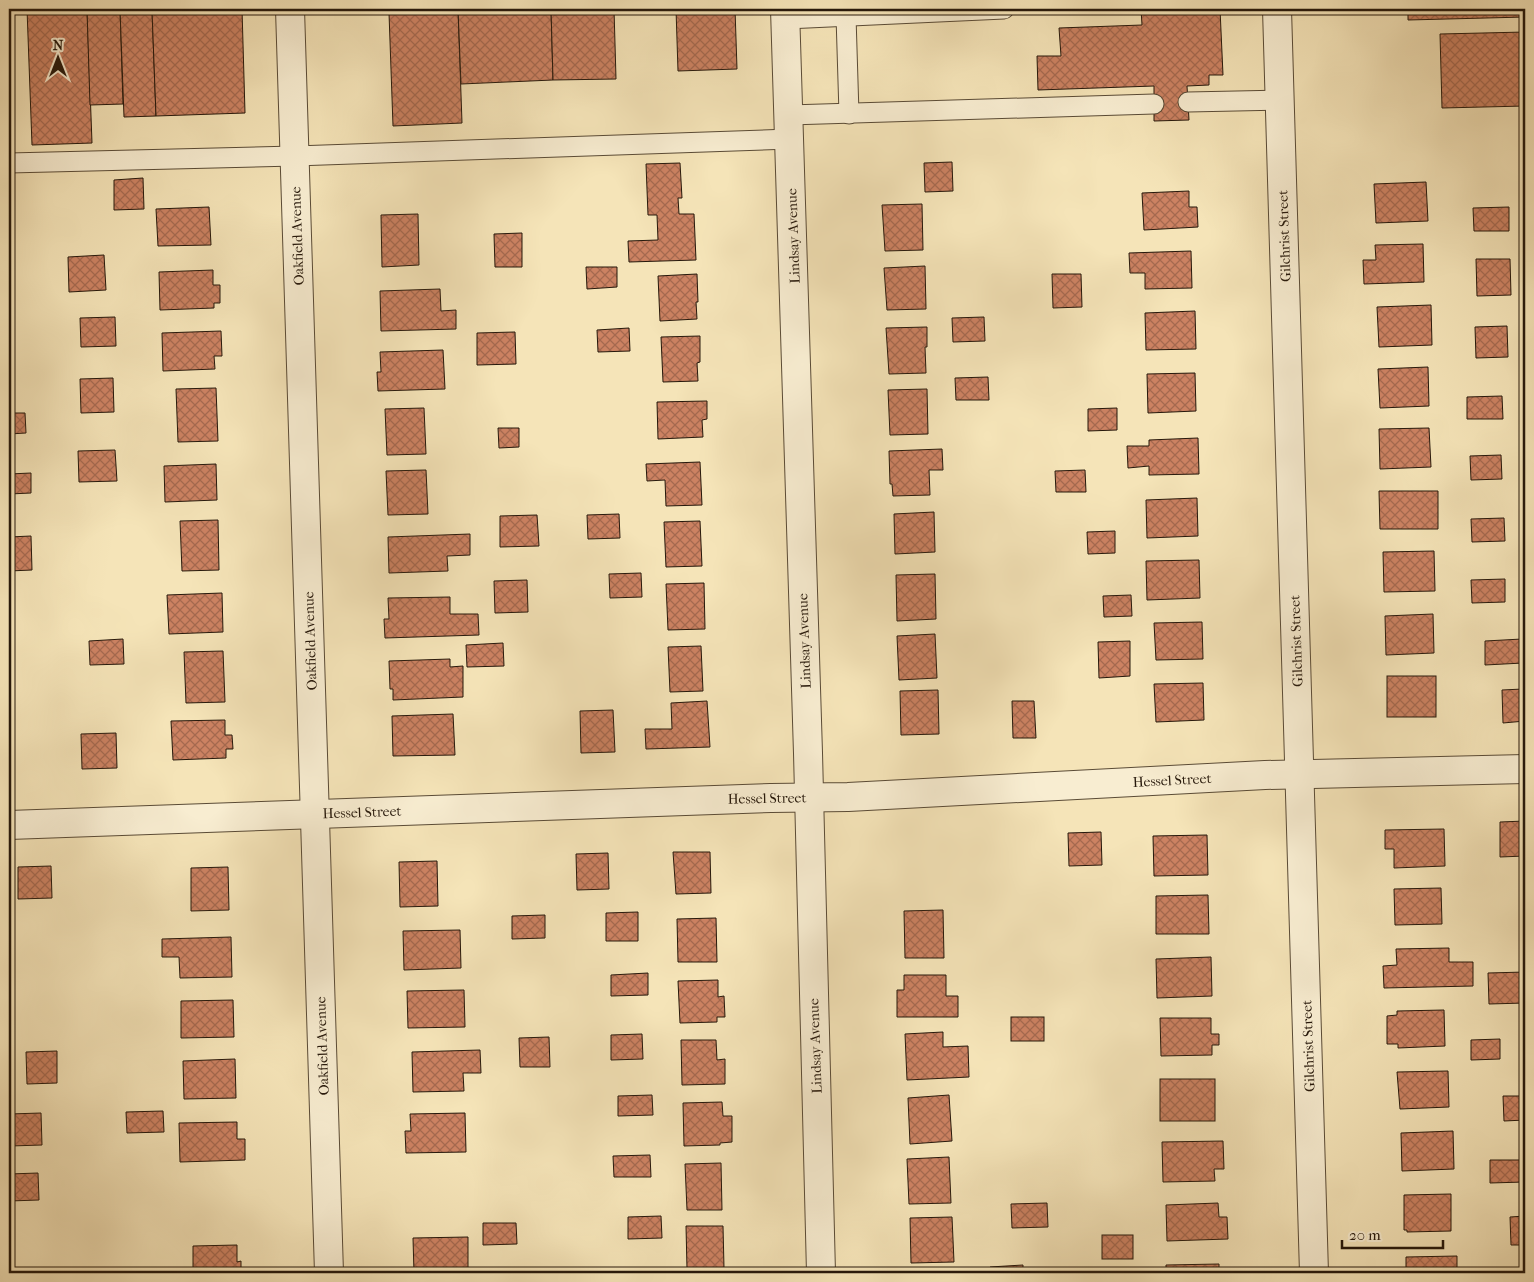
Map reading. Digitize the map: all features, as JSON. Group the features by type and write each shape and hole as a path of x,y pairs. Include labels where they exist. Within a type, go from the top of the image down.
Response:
{"street":[{"name":"Oakfield Avenue","path":"290,9 329,1273"},
{"name":"Gilchrist Street","path":"1277,9 1314,1273"},
{"name":"Lindsay Avenue","path":"785,14 821,1273"},
{"name":"Hessel Street","path":"9,825 808,797 1300,774 1525,769"}],"lane":[{"path":"785,14 846,16 1004,9"},
{"path":"846,16 849,114"},
{"path":"1188,102 1280,100"},
{"path":"9,163 295,156 789,127 849,114 1154,104"}],"building":[{"path":"27,9 87,9 92,143 32,145"},
{"path":"87,9 120,9 123,104 90,105"},
{"path":"120,9 152,9 156,116 124,117"},
{"path":"242,9 245,113 156,116 152,11"},
{"path":"383,9 458,9 462,123 393,126 389,13 383,13"},
{"path":"458,9 551,9 553,80 461,84"},
{"path":"551,9 614,9 616,79 553,80"},
{"path":"676,9 735,9 737,69 678,71"},
{"path":"1141,9 1220,9 1223,75 1209,75 1209,85 1187,86 1189,120 1154,121 1154,86 1038,90 1037,56 1061,56 1059,28 1142,25"},
{"path":"1408,9 1525,9 1525,17 1408,20"},
{"path":"1525,32 1525,106 1442,108 1440,34"},
{"path":"952,162 953,191 925,192 924,163"},
{"path":"680,163 682,198 678,198 679,214 694,214 696,260 629,262 628,241 658,240 657,215 648,215 646,164"},
{"path":"143,178 144,209 114,210 114,180"},
{"path":"1426,182 1428,221 1376,223 1374,184"},
{"path":"1189,191 1189,207 1197,207 1198,227 1144,230 1142,193"},
{"path":"922,204 923,250 885,251 882,205"},
{"path":"209,207 211,245 158,246 156,209"},
{"path":"1509,207 1509,231 1474,231 1473,208"},
{"path":"418,214 419,265 382,267 381,215"},
{"path":"522,233 522,267 495,267 494,234"},
{"path":"1423,244 1424,282 1364,284 1363,260 1376,260 1375,245"},
{"path":"1191,251 1192,288 1145,289 1145,273 1130,273 1129,253"},
{"path":"104,255 106,290 69,292 68,257"},
{"path":"1476,259 1510,259 1511,295 1477,296"},
{"path":"925,266 926,309 887,310 884,268"},
{"path":"586,267 617,267 617,287 587,289"},
{"path":"213,270 213,285 220,285 220,303 214,303 214,308 160,310 159,272"},
{"path":"697,274 697,319 660,321 658,276"},
{"path":"1052,274 1081,274 1082,307 1053,308"},
{"path":"440,289 441,311 456,310 456,329 381,331 380,291"},
{"path":"1431,305 1432,345 1379,347 1377,307"},
{"path":"1195,311 1196,349 1146,350 1145,313"},
{"path":"115,317 116,346 81,347 80,318"},
{"path":"984,317 985,341 953,342 952,318"},
{"path":"1507,326 1508,357 1476,358 1475,327"},
{"path":"927,327 927,347 925,347 926,373 889,374 886,328"},
{"path":"629,328 630,351 598,352 597,330"},
{"path":"221,331 222,356 214,356 215,369 163,371 162,333"},
{"path":"515,332 516,364 477,365 477,333"},
{"path":"700,336 700,362 697,363 698,381 663,382 661,337"},
{"path":"443,350 445,389 378,391 377,372 381,372 380,352"},
{"path":"1428,367 1429,406 1380,408 1378,369"},
{"path":"1195,373 1196,411 1148,413 1147,374"},
{"path":"988,377 989,400 956,400 955,378"},
{"path":"113,378 114,412 81,413 80,379"},
{"path":"216,388 218,441 178,442 176,389"},
{"path":"927,389 928,434 890,435 888,390"},
{"path":"1502,396 1503,419 1467,419 1467,397"},
{"path":"707,401 707,419 702,420 703,437 658,439 657,402"},
{"path":"424,408 426,454 387,455 385,409"},
{"path":"1117,408 1117,430 1088,431 1088,409"},
{"path":"9,413 25,413 26,433 9,434"},
{"path":"498,428 519,428 519,447 499,448"},
{"path":"1429,428 1431,467 1380,469 1379,429"},
{"path":"1198,438 1199,474 1149,475 1149,466 1128,468 1127,446 1149,446 1149,440"},
{"path":"942,449 943,470 929,470 930,495 893,496 892,484 890,484 889,451"},
{"path":"115,450 117,481 79,482 78,451"},
{"path":"1501,455 1502,479 1471,480 1470,456"},
{"path":"700,462 702,505 666,506 665,480 647,481 646,464"},
{"path":"216,464 217,500 165,502 164,466"},
{"path":"426,470 428,514 388,515 386,471"},
{"path":"1085,470 1086,492 1056,492 1055,471"},
{"path":"31,473 31,493 9,494 9,474"},
{"path":"1379,491 1438,491 1438,529 1380,529"},
{"path":"1197,498 1198,536 1147,538 1146,500"},
{"path":"934,512 935,552 895,554 894,514"},
{"path":"619,514 620,538 588,539 587,515"},
{"path":"537,515 539,546 500,547 500,516"},
{"path":"1504,518 1505,541 1472,542 1471,519"},
{"path":"218,520 219,570 182,571 180,521"},
{"path":"700,521 702,566 666,567 664,522"},
{"path":"1115,531 1115,553 1088,554 1087,532"},
{"path":"470,534 470,555 447,556 448,571 389,573 388,537"},
{"path":"31,536 32,570 9,571 9,537"},
{"path":"1434,551 1435,591 1384,592 1383,552"},
{"path":"1199,560 1200,598 1147,600 1146,561"},
{"path":"641,573 642,597 610,598 609,574"},
{"path":"935,574 936,619 897,621 896,575"},
{"path":"1505,579 1505,602 1472,603 1471,580"},
{"path":"527,580 528,612 495,613 494,581"},
{"path":"704,583 705,629 668,630 666,584"},
{"path":"222,593 223,632 169,634 167,595"},
{"path":"1131,595 1132,616 1104,617 1103,596"},
{"path":"450,597 450,614 478,614 479,635 385,638 384,619 389,619 388,598"},
{"path":"1433,614 1434,653 1386,655 1385,616"},
{"path":"1202,622 1203,659 1156,660 1154,623"},
{"path":"935,634 937,678 899,680 897,636"},
{"path":"123,639 124,664 90,665 89,641"},
{"path":"1522,639 1523,663 1485,665 1485,641"},
{"path":"1130,641 1130,676 1099,678 1098,642"},
{"path":"503,643 504,666 467,667 466,645"},
{"path":"701,646 703,691 670,692 668,647"},
{"path":"223,651 225,702 186,703 184,652"},
{"path":"450,659 450,667 463,666 463,697 393,700 393,689 390,689 389,661"},
{"path":"1387,676 1436,676 1436,717 1387,717"},
{"path":"1203,683 1204,720 1156,722 1154,684"},
{"path":"1523,689 1525,721 1503,723 1502,690"},
{"path":"938,690 939,734 901,735 900,691"},
{"path":"707,701 710,747 646,749 645,729 672,729 671,703"},
{"path":"1012,701 1034,701 1036,738 1013,738"},
{"path":"613,710 615,752 581,753 580,711"},
{"path":"453,714 455,755 393,756 392,716"},
{"path":"225,720 225,735 232,735 233,749 226,749 226,758 173,760 171,721"},
{"path":"116,733 117,768 82,769 81,734"},
{"path":"1525,821 1525,856 1500,857 1500,822"},
{"path":"1444,829 1445,866 1394,868 1394,849 1385,849 1385,830"},
{"path":"1101,832 1102,865 1069,866 1068,833"},
{"path":"1207,835 1208,875 1154,876 1153,836"},
{"path":"673,852 710,852 711,893 676,894"},
{"path":"608,853 609,889 577,890 576,854"},
{"path":"437,861 438,906 400,907 399,862"},
{"path":"51,866 52,898 18,899 18,867"},
{"path":"228,867 229,910 191,911 191,868"},
{"path":"1441,888 1442,924 1395,925 1394,889"},
{"path":"1208,895 1209,934 1156,934 1156,896"},
{"path":"943,910 944,958 905,958 904,911"},
{"path":"638,912 638,941 606,941 606,913"},
{"path":"545,915 545,938 512,939 512,916"},
{"path":"716,918 717,962 678,962 677,919"},
{"path":"460,930 461,968 404,970 403,931"},
{"path":"231,937 232,977 180,978 179,957 162,957 162,939"},
{"path":"1449,948 1449,962 1473,962 1473,986 1384,988 1383,966 1397,965 1396,949"},
{"path":"1211,957 1212,996 1157,998 1156,959"},
{"path":"1525,972 1525,1003 1489,1004 1488,973"},
{"path":"648,973 648,995 611,996 611,975"},
{"path":"904,975 946,975 946,996 958,996 958,1017 897,1017 897,990 904,990"},
{"path":"718,980 718,997 724,996 725,1017 717,1017 717,1022 680,1023 678,981"},
{"path":"464,990 465,1027 408,1028 407,991"},
{"path":"233,1000 234,1037 181,1038 181,1001"},
{"path":"1444,1010 1445,1046 1398,1048 1398,1044 1387,1044 1387,1016 1397,1015 1397,1011"},
{"path":"1011,1017 1044,1017 1044,1041 1011,1041"},
{"path":"1160,1018 1211,1018 1211,1034 1219,1034 1219,1045 1212,1045 1212,1055 1161,1056"},
{"path":"943,1032 943,1047 968,1046 969,1077 907,1080 905,1034"},
{"path":"642,1034 643,1059 611,1060 611,1035"},
{"path":"549,1037 550,1067 520,1067 519,1038"},
{"path":"1500,1039 1500,1059 1471,1060 1471,1040"},
{"path":"681,1040 716,1040 717,1060 725,1059 725,1084 682,1085"},
{"path":"480,1050 481,1073 463,1073 464,1091 413,1092 412,1052"},
{"path":"57,1051 57,1083 27,1084 26,1052"},
{"path":"235,1059 236,1098 184,1099 183,1061"},
{"path":"1448,1071 1449,1107 1400,1109 1397,1072"},
{"path":"1160,1079 1215,1079 1215,1121 1160,1121"},
{"path":"652,1095 653,1115 618,1116 618,1096"},
{"path":"949,1095 952,1141 910,1144 908,1098"},
{"path":"1503,1096 1525,1096 1525,1120 1504,1121"},
{"path":"722,1102 723,1116 732,1116 732,1142 720,1143 720,1145 684,1146 683,1103"},
{"path":"163,1111 164,1132 127,1133 126,1112"},
{"path":"41,1113 42,1145 10,1146 9,1114"},
{"path":"465,1113 466,1152 406,1153 405,1131 411,1131 410,1114"},
{"path":"237,1122 237,1139 245,1139 245,1160 180,1162 179,1123"},
{"path":"1453,1131 1454,1169 1402,1171 1401,1133"},
{"path":"1223,1141 1224,1169 1214,1169 1215,1181 1163,1182 1162,1142"},
{"path":"650,1155 651,1177 614,1177 613,1156"},
{"path":"949,1157 951,1203 909,1204 907,1159"},
{"path":"1490,1160 1523,1160 1524,1182 1490,1183"},
{"path":"721,1163 722,1210 687,1210 685,1164"},
{"path":"38,1173 39,1200 9,1201 9,1174"},
{"path":"1451,1194 1451,1231 1407,1232 1407,1230 1404,1230 1404,1195"},
{"path":"1047,1203 1048,1227 1012,1228 1011,1204"},
{"path":"1218,1203 1219,1217 1227,1217 1228,1239 1167,1241 1166,1205"},
{"path":"661,1216 662,1238 628,1239 628,1217"},
{"path":"1525,1216 1525,1245 1511,1245 1510,1217"},
{"path":"952,1217 954,1262 911,1263 910,1218"},
{"path":"483,1223 516,1223 517,1244 483,1245"},
{"path":"686,1226 723,1226 724,1268 687,1269"},
{"path":"1102,1235 1133,1235 1133,1259 1102,1259"},
{"path":"468,1237 468,1273 414,1273 413,1238"},
{"path":"237,1245 237,1262 241,1261 241,1273 193,1273 193,1246"},
{"path":"1457,1256 1457,1273 1406,1273 1406,1257"},
{"path":"1219,1264 1219,1273 1166,1273 1166,1265"},
{"path":"1023,1265 1023,1273 991,1273 990,1267"}]}
